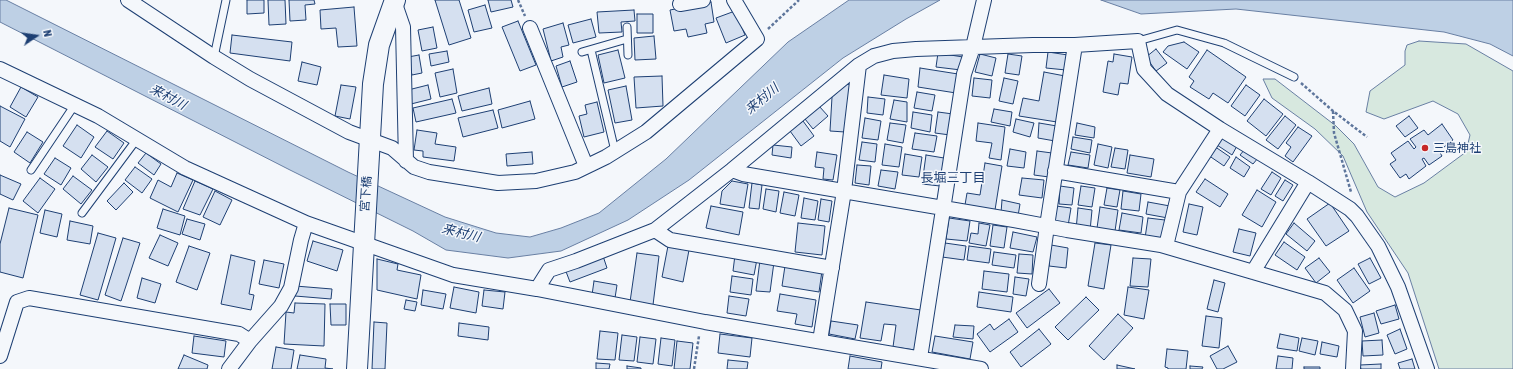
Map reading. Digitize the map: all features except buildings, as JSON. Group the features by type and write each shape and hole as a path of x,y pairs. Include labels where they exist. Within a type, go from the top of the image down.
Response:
{"street":[{"path":"128,0 250,79 349,132 369,146 392,148 414,167 429,172 498,183 536,181 575,172 615,151 646,132 757,39 734,0"},
{"path":"394,0 403,27 406,161"},
{"name":"宮下橋","path":"357,369 372,84 378,51 394,0"},
{"path":"680,4 703,0"},
{"path":"920,358 942,208 964,74 974,43 984,0"},
{"path":"530,28 586,166"},
{"path":"537,289 549,270 656,230 732,170 859,65 874,56 893,51 974,43 1076,45 1138,40 1144,69 1167,94 1220,129 1308,182 1350,209 1358,216 1378,246 1398,287 1427,369"},
{"path":"1039,284 1055,171 1076,45"},
{"path":"820,341 844,191 859,65"},
{"path":"0,69 74,106 98,116 185,168 306,223 363,239 453,275 537,289 700,322 920,358 946,366 981,369"},
{"path":"1166,246 1179,192 1220,129"},
{"path":"732,170 743,174 1166,246 1325,293 1345,310 1355,331 1353,369"},
{"path":"1055,171 1179,192"},
{"path":"1253,272 1308,182"},
{"path":"229,369 250,341 281,306 291,288 306,223"},
{"path":"656,230 670,240 832,268"},
{"path":"0,356 17,302 29,298 239,334 250,341"}],"lane":[{"path":"214,57 226,0"},
{"path":"627,27 628,55"},
{"path":"1138,40 1177,30 1224,43 1294,77"},
{"path":"582,52 627,39"},
{"path":"591,50 615,151"},
{"path":"31,170 74,106"},
{"path":"82,213 137,139"}],"path":[{"path":"757,39 800,0"},
{"path":"1294,77 1333,111 1367,137"},
{"path":"1333,111 1334,133 1358,216"},
{"path":"694,369 700,322"}],"shaded area":[{"path":"1419,41 1466,44 1513,71 1513,369 1439,369 1408,273 1367,212 1343,156 1315,129 1272,98 1263,79 1275,79 1336,126 1354,144 1378,187 1395,197 1424,183 1466,152 1470,135 1458,114 1433,101 1384,119 1366,112 1370,91 1405,65 1405,51 1407,45"}],"water":[{"name":"来村川","path":"0,0 6,0 348,172 445,217 496,233 530,237 561,228 599,213 666,159 788,42 849,0 940,0 843,58 689,180 628,220 561,251 508,258 446,250 413,231 0,22"},
{"path":"1101,0 1513,0 1513,56 1490,44 1444,32 1236,9 1141,14"}],"place":[{"name":"三島神社","path":"1425,148"}],"district":[{"name":"長堀三丁目","path":"953,178"}]}
